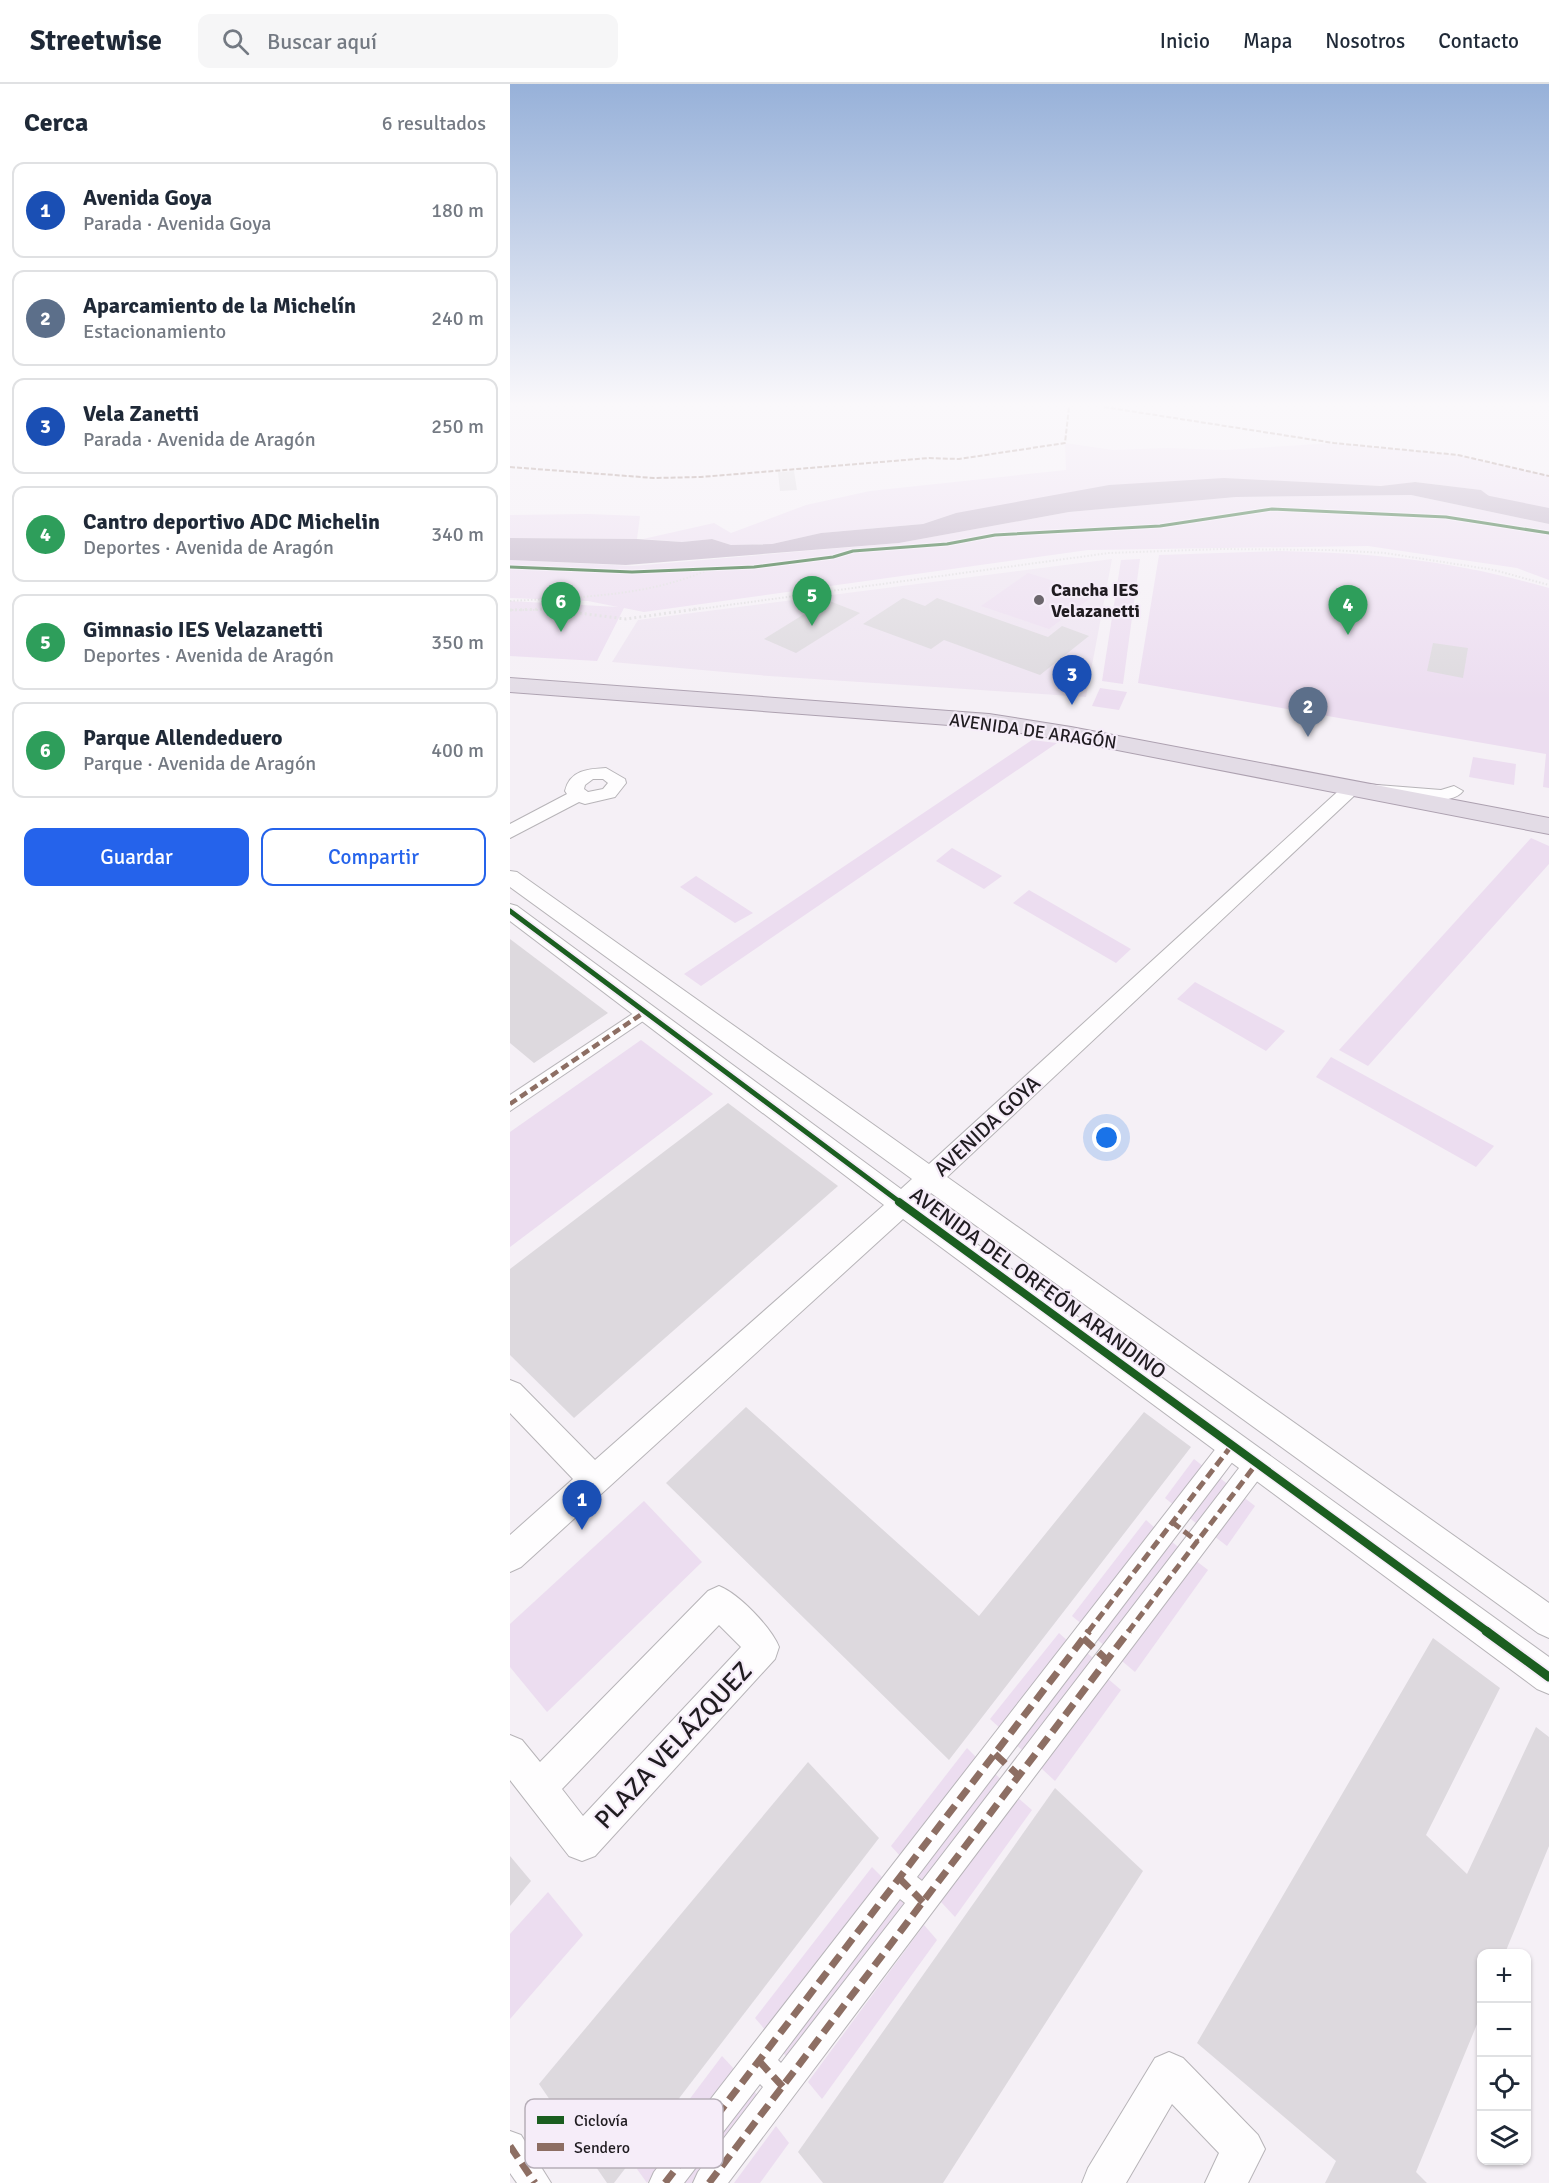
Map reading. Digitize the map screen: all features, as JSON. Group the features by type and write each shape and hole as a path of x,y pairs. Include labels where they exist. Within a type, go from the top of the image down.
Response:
{"highway":[{"name":"AVENIDA DE ARAGÓN","path":"510,670 993,706 1145,731 1549,809"},
{"name":"AVENIDA DE ARAGÓN","path":"510,685 989,721 1071,734 1549,826"}],"street":[{"path":"1352,788 1444,796 1454,791"},
{"name":"AVENIDA GOYA","path":"510,1556 902,1204 1352,788"},
{"path":"510,832 578,795"},
{"name":"AVENIDA DEL ORFEÓN ARANDINO","path":"510,876 1549,1622"},
{"name":"AVENIDA DEL ORFEÓN ARANDINO","path":"510,911 902,1204 1549,1677"},
{"path":"510,1104 646,1011"},
{"path":"510,1393 595,1481"},
{"path":"723,2108 1232,1445"},
{"path":"723,2166 1257,1464"},
{"path":"1172,1522 1198,1542"},
{"name":"PLAZA VELÁZQUEZ","path":"510,1752 582,1843 764,1647 719,1602 539,1788"},
{"path":"1083,1638 1107,1660"},
{"path":"995,1754 1019,1776"},
{"path":"899,1878 923,1902"},
{"path":"759,2061 783,2087"},
{"path":"1103,2183 1169,2072 1244,2149 1226,2183"},
{"path":"510,2146 535,2183"},
{"path":"665,2183 677,2168"},
{"path":"710,2183 721,2168"}],"path":[{"path":"510,610 546,609 626,619 1108,554 1159,551 1337,549 1386,552 1494,568 1549,585"},
{"path":"688,570 722,568"},
{"path":"510,601 620,592 697,577 711,569"}],"shaded area":[{"path":"806,505 1047,505 956,513 923,524 821,533 772,544 731,545 712,539 682,542 643,539 714,523 731,533"},
{"path":"1000,505 1147,505 1069,512 899,543 626,565 510,560 510,538 637,539 682,542 712,539 731,545 772,544 821,533 923,524 956,513"},
{"path":"1147,505 1458,505 1549,524 1549,580 1517,568 1368,546 1088,550 644,612 624,608 597,661 510,656 510,601 618,607 588,601 510,598 510,560 633,566 899,543 1069,512"},
{"path":"1458,505 1507,505 1549,514 1549,524"},
{"path":"1507,505 1549,505 1549,514"},
{"path":"510,515 640,516 637,539 510,538"},
{"path":"1280,551 1383,556 1416,560 1481,571 1549,588 1549,788 1543,787 1546,754 1138,683 1159,555"},
{"path":"1112,559 1086,697 769,676 612,662 638,620"},
{"path":"1140,559 1123,684 1102,681 1121,560"},
{"name":"Cancha IES Velazanetti","path":"1028,573 1096,594 1049,629 981,606"},
{"path":"1100,688 1127,692 1119,710 1092,706"},
{"path":"1032,740 1057,743 701,986 684,974"},
{"path":"1473,757 1516,764 1514,785 1469,777"},
{"path":"1531,838 1549,846 1549,864 1368,1066 1339,1050"},
{"path":"952,848 1002,876 984,889 936,861"},
{"path":"696,876 753,913 735,923 680,887"},
{"path":"1029,890 1131,949 1116,963 1013,903"},
{"path":"1195,982 1285,1031 1266,1051 1177,999"},
{"path":"641,1040 713,1094 510,1247 510,1132"},
{"path":"1331,1057 1494,1146 1476,1167 1316,1077"},
{"path":"1194,1459 1204,1467 1175,1506 1165,1498"},
{"path":"1216,1475 1230,1486 1201,1527 1187,1516"},
{"path":"1242,1496 1255,1506 1227,1546 1214,1536"},
{"path":"644,1501 702,1562 547,1712 510,1667 510,1624"},
{"path":"1146,1520 1156,1529 1083,1625 1072,1616"},
{"path":"1168,1539 1181,1549 1109,1649 1095,1638"},
{"path":"1195,1560 1208,1570 1135,1672 1122,1661"},
{"path":"1059,1633 1070,1643 1001,1729 990,1719"},
{"path":"1082,1649 1097,1661 1029,1756 1014,1743"},
{"path":"1107,1678 1121,1690 1055,1781 1041,1768"},
{"path":"967,1748 978,1759 902,1858 891,1846"},
{"path":"991,1770 1006,1784 929,1889 914,1873"},
{"path":"1017,1797 1032,1810 955,1917 941,1902"},
{"path":"872,1867 884,1879 767,2032 755,2018"},
{"path":"548,1892 583,1935 510,2019 510,1934"},
{"path":"897,1893 913,1909 796,2068 780,2049"},
{"path":"924,1925 937,1940 822,2099 808,2082"},
{"path":"722,2056 734,2069 711,2099 690,2099"},
{"path":"750,2086 765,2105 723,2161 723,2122"},
{"path":"776,2126 789,2143 760,2183 734,2183"},
{"path":"638,2168 658,2168 647,2183"},
{"path":"689,2168 718,2168 707,2183 678,2183"}],"building":[{"path":"903,598 925,606 937,598 1048,637 1062,626 1089,636 1040,675 944,640 931,649 863,624"},
{"path":"827,600 860,613 796,653 764,639"},
{"path":"1433,643 1468,648 1463,678 1427,671"},
{"path":"510,939 608,1013 534,1063 510,1043"},
{"path":"728,1103 838,1186 574,1418 510,1355 510,1269"},
{"path":"746,1407 979,1616 1144,1412 1191,1447 949,1760 666,1483"},
{"path":"1433,1638 1500,1688 1426,1835 1467,1874 1536,1727 1549,1737 1549,1846 1507,1949 1477,1949 1477,2024 1416,2172 1427,2183 1325,2183 1336,2161 1197,2043"},
{"path":"808,1762 879,1838 679,2099 549,2099 539,2084"},
{"path":"1055,1788 1143,1871 943,2183 823,2183 798,2152"},
{"path":"510,1856 531,1881 510,1906"},
{"path":"597,2168 626,2168 614,2183 607,2183"}],"waterway":[{"path":"1504,505 1549,514"}],"marked path":[{"path":"510,1104 646,1011"},
{"path":"723,2108 1232,1445"},
{"path":"723,2165 1257,1463"},
{"path":"1172,1522 1198,1542"},
{"path":"1083,1638 1107,1660"},
{"path":"995,1754 1019,1776"},
{"path":"899,1878 923,1902"},
{"path":"759,2061 783,2087"},
{"path":"510,2146 535,2183"},
{"path":"665,2183 677,2168"},
{"path":"709,2183 720,2168"}],"cycle path":[{"path":"510,567 632,572 754,567 833,557 853,551 947,544 995,535 1083,531 1122,526 1160,526 1272,509 1446,517 1549,533"},
{"path":"510,911 902,1204 1549,1677"}],"place":[{"name":"Cancha IES Velazanetti","path":"1039,600"},
{"name":"Gimnasio IES Velazanetti","path":"812,626"},
{"name":"Parque Allendeduero","path":"561,632"},
{"name":"Cantro deportivo ADC Michelin","path":"1348,635"},
{"name":"Vela Zanetti","path":"1072,705"},
{"name":"Aparcamiento de la Michelín","path":"1308,737"},
{"name":"Avenida Goya","path":"582,1530"}]}
